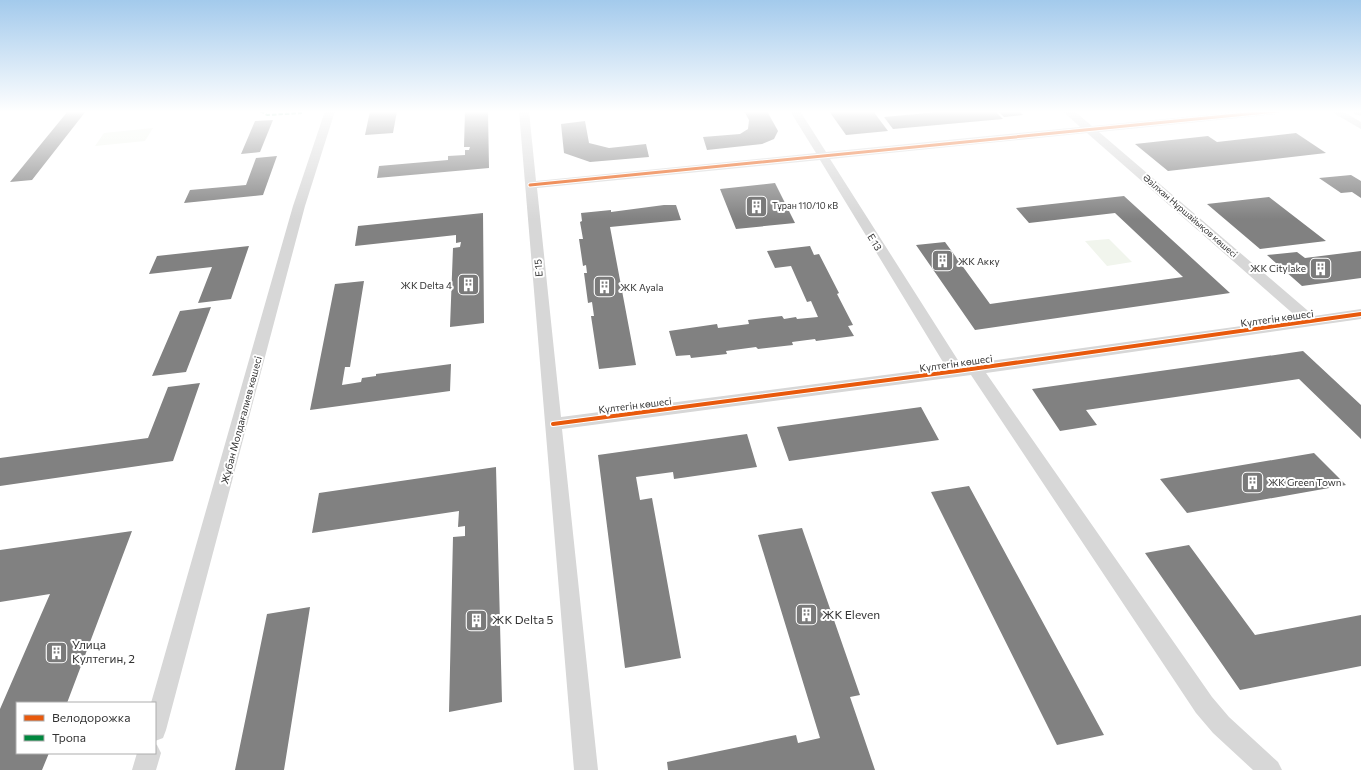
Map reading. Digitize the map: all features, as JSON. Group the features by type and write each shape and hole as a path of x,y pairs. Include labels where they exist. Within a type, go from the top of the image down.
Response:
{"street":[{"name":"Жұбан Молдағалиев көшесі","path":"156,726 300,206 319,147"},
{"name":"E 15","path":"527,147 586,770"},
{"name":"E 13","path":"817,147 966,370 1204,705 1221,725 1270,770"},
{"path":"530,185 919,147"},
{"name":"Әзілхан Нұршайықов көшесі","path":"1110,147 1311,321"},
{"name":"Күлтегін көшесі","path":"553,424 966,370 1361,314"},
{"path":"144,770 149,754"}],"shaded area":[{"path":"1109,239 1132,262 1107,266 1085,241"}],"building":[{"path":"39,147 58,147 32,180 10,182"},
{"path":"244,147 262,147 260,152 241,154"},
{"path":"464,147 489,147 489,168 377,178 379,166 448,160 448,156 465,155 465,150 469,150 470,147"},
{"path":"563,147 647,147 649,157 590,162 564,153"},
{"path":"706,147 735,147 707,150"},
{"path":"1139,147 1317,147 1326,153 1168,171"},
{"path":"277,156 263,195 184,203 190,190 246,185 256,158"},
{"path":"1351,175 1361,181 1361,198 1352,192 1341,193 1319,178"},
{"name":"Тұран 110/10 кВ","path":"775,183 795,223 736,229 720,189"},
{"name":"ЖК Акку","path":"1124,196 1230,293 975,330 916,245 945,242 990,304 1183,277 1115,213 1029,223 1016,208"},
{"path":"1269,197 1326,241 1260,249 1207,204"},
{"name":"ЖК Ayala","path":"664,205 676,205 681,220 610,227 636,365 599,369 591,316 594,316 592,302 588,303 584,273 587,273 586,265 583,266 579,239 583,239 580,222 582,221 581,213 611,210 611,212"},
{"name":"ЖК Delta 4","path":"483,213 484,323 450,327 453,248 460,247 461,242 456,243 456,235 355,246 358,226"},
{"path":"249,246 231,299 198,303 212,267 149,274 157,256"},
{"path":"810,246 814,255 819,254 839,293 837,294 853,325 848,326 854,336 816,341 815,339 792,342 793,345 758,349 756,347 726,351 727,354 691,358 690,355 676,356 669,331 717,324 718,328 749,324 748,320 782,316 784,319 796,317 797,319 818,317 811,301 807,302 791,266 775,268 767,251"},
{"name":"ЖК Citylake","path":"1361,251 1361,278 1302,286 1267,255 1297,252 1305,258"},
{"path":"364,281 350,367 345,367 342,385 361,382 362,378 376,376 376,374 451,364 450,391 310,410 335,284"},
{"path":"211,307 186,372 152,376 180,311"},
{"path":"1303,351 1361,405 1361,439 1299,379 1086,410 1097,425 1060,431 1032,389"},
{"path":"200,383 173,461 0,486 0,458 148,438 168,387"},
{"path":"921,407 939,440 789,461 777,427"},
{"path":"747,434 757,467 674,479 673,472 636,477 640,500 652,498 681,658 625,668 598,455"},
{"name":"ЖК Green Town","path":"1314,453 1346,485 1187,513 1160,479"},
{"name":"ЖК Delta 5","path":"496,467 502,702 449,712 453,537 465,536 465,526 458,527 459,511 312,533 319,493"},
{"path":"969,486 1104,735 1057,745 931,492"},
{"name":"ЖК Eleven","path":"802,528 860,695 850,697 875,770 668,770 667,762 796,735 798,743 820,738 758,535"},
{"name":"Улица Култегин, 2","path":"132,531 67,702 16,702 16,754 49,754 42,770 0,770 0,709 50,594 0,602 0,550"},
{"path":"1189,545 1255,635 1361,615 1361,666 1240,690 1145,553"},
{"path":"310,607 284,770 235,770 267,614"}],"cycle path":[{"path":"530,185 914,147"},
{"path":"553,424 957,371 1361,314"}],"place":[{"name":"Тұран 110/10 кВ","path":"757,206"},
{"name":"ЖК Акку","path":"943,261"},
{"name":"ЖК Citylake","path":"1321,268"},
{"name":"ЖК Delta 4","path":"468,285"},
{"name":"ЖК Ayala","path":"604,287"},
{"name":"ЖК Green Town","path":"1253,482"},
{"name":"ЖК Eleven","path":"807,615"},
{"name":"ЖК Delta 5","path":"476,620"},
{"name":"Улица Култегин, 2","path":"56,652"}]}
